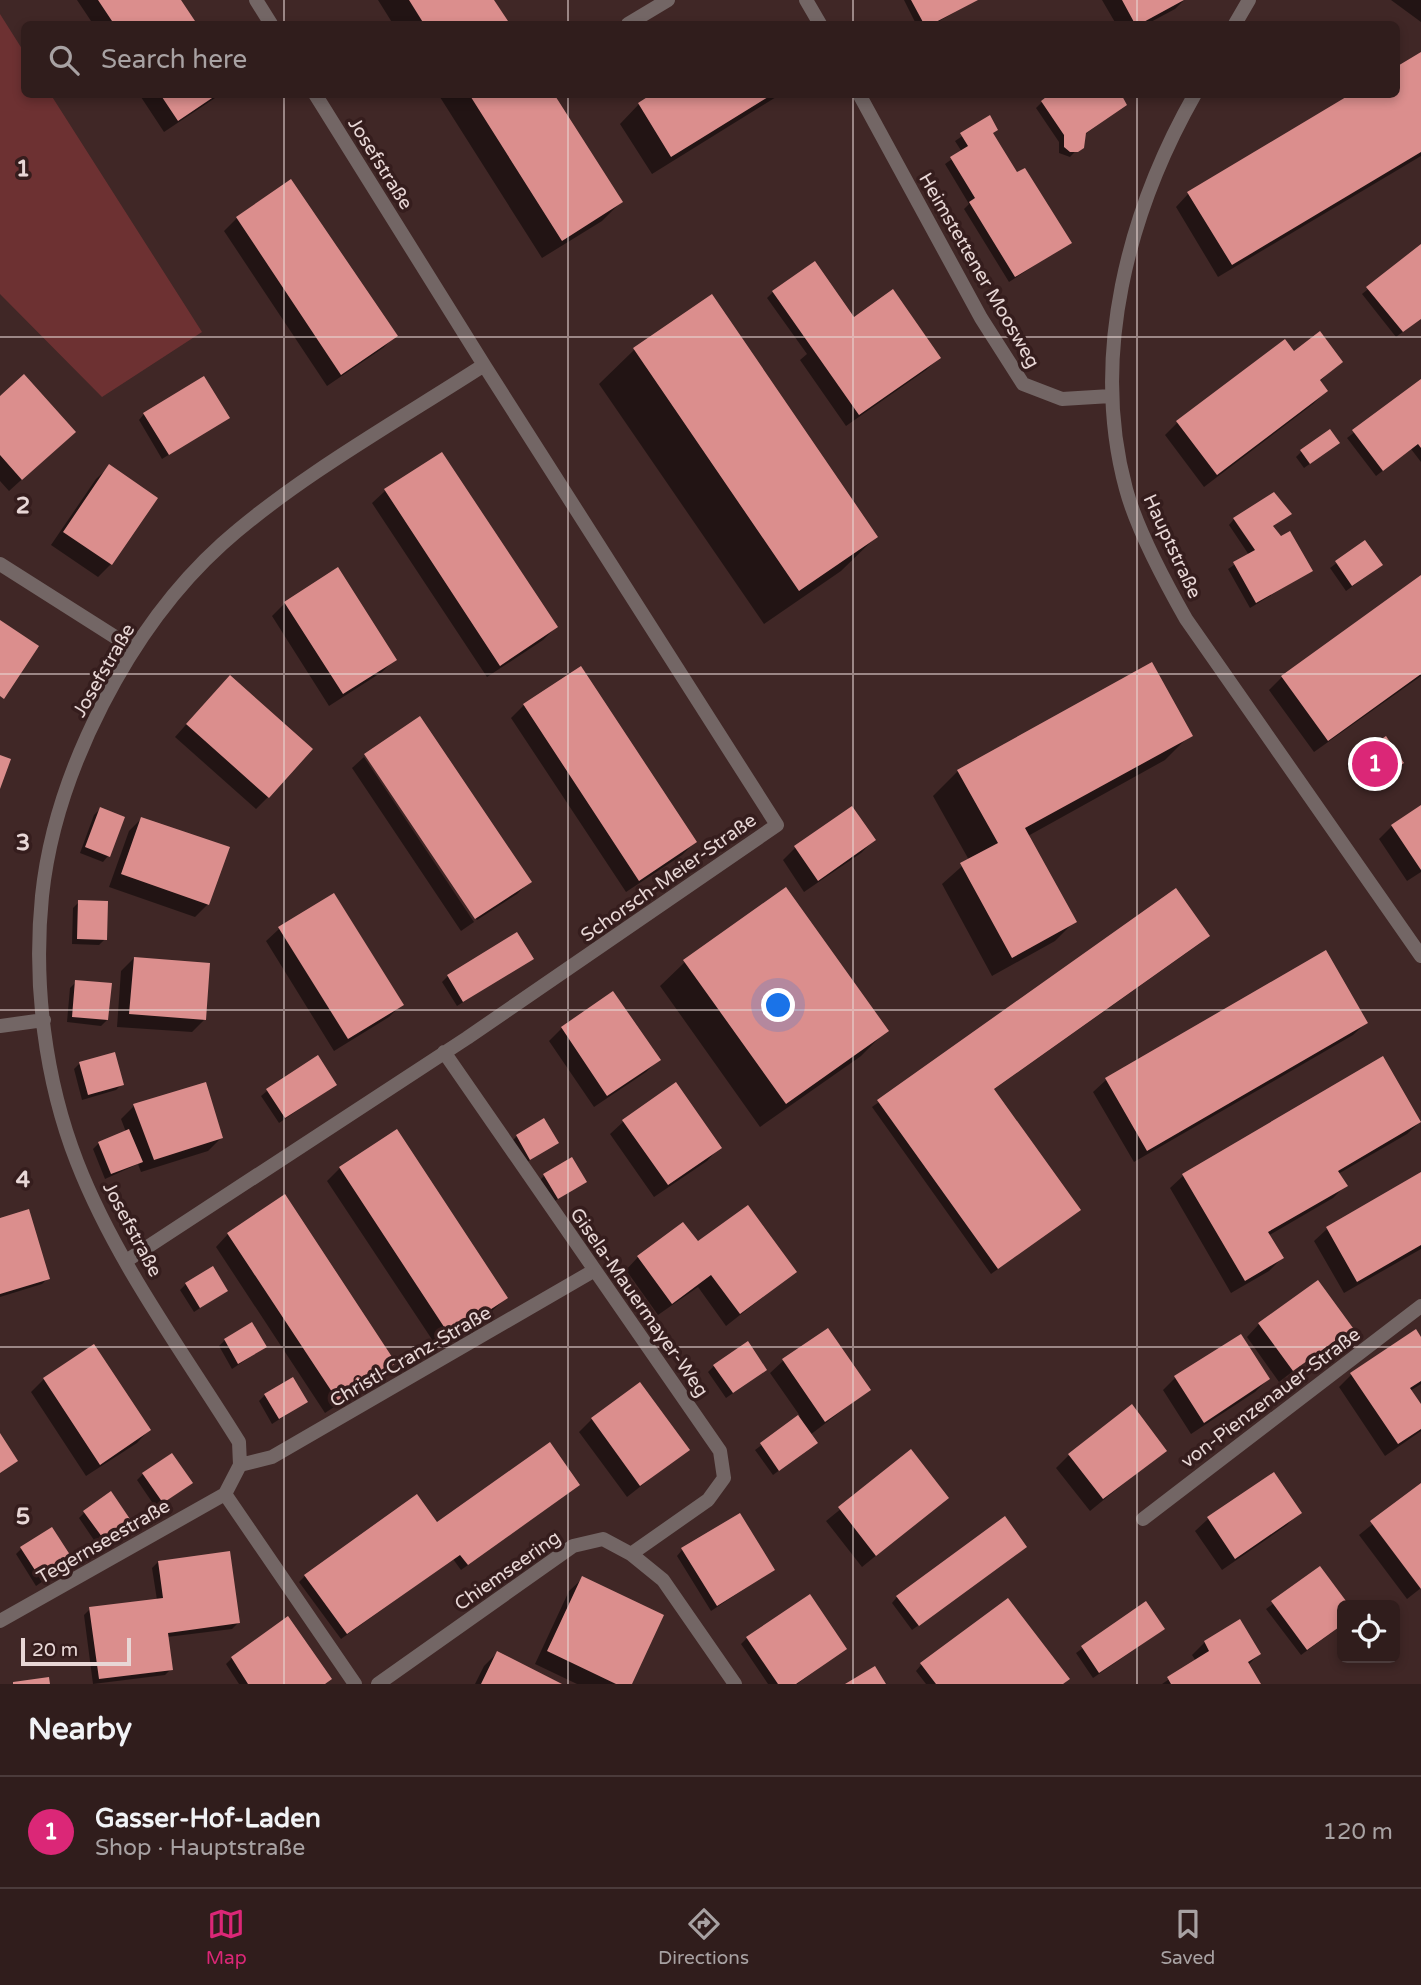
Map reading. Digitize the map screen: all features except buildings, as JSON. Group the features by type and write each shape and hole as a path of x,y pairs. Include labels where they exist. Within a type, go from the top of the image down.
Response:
{"street":[{"path":"256,0 269,21"},
{"path":"633,21 668,0"},
{"path":"806,0 818,21"},
{"path":"1237,21 1249,0"},
{"name":"Josefstraße","path":"240,1465 239,1442 126,1261 78,1163 57,1097 44,1020 39,960 42,895 55,829 101,706 134,649 174,595 221,545 267,508 484,365 317,98"},
{"name":"Heimstettener Moosweg","path":"861,98 981,318 1023,384 1062,399 1111,396"},
{"name":"Hauptstraße","path":"1193,98 1154,181 1136,231 1113,335 1111,396 1126,489 1164,579 1186,619 1421,956"},
{"name":"Schorsch-Meier-Straße","path":"126,1261 444,1052 778,825 484,365"},
{"path":"0,564 134,649"},
{"path":"0,1026 44,1020"},
{"name":"Gisela-Mauermayer-Weg","path":"444,1052 720,1451 724,1478 708,1500 631,1554"},
{"name":"Christl-Cranz-Straße","path":"240,1465 272,1457 595,1270"},
{"name":"von-Pienzenauer-Straße","path":"1143,1519 1421,1306"},
{"path":"240,1465 225,1494 355,1684"},
{"name":"Tegernseestraße","path":"0,1622 225,1494"},
{"name":"Chiemseering","path":"378,1684 573,1546 603,1539 631,1554 663,1580 735,1684"}],"shaded area":[{"path":"0,14 21,47 21,98 53,98 202,332 102,397 0,294"}],"place":[{"name":"Gasser-Hof-Laden","path":"1375,764"}]}
